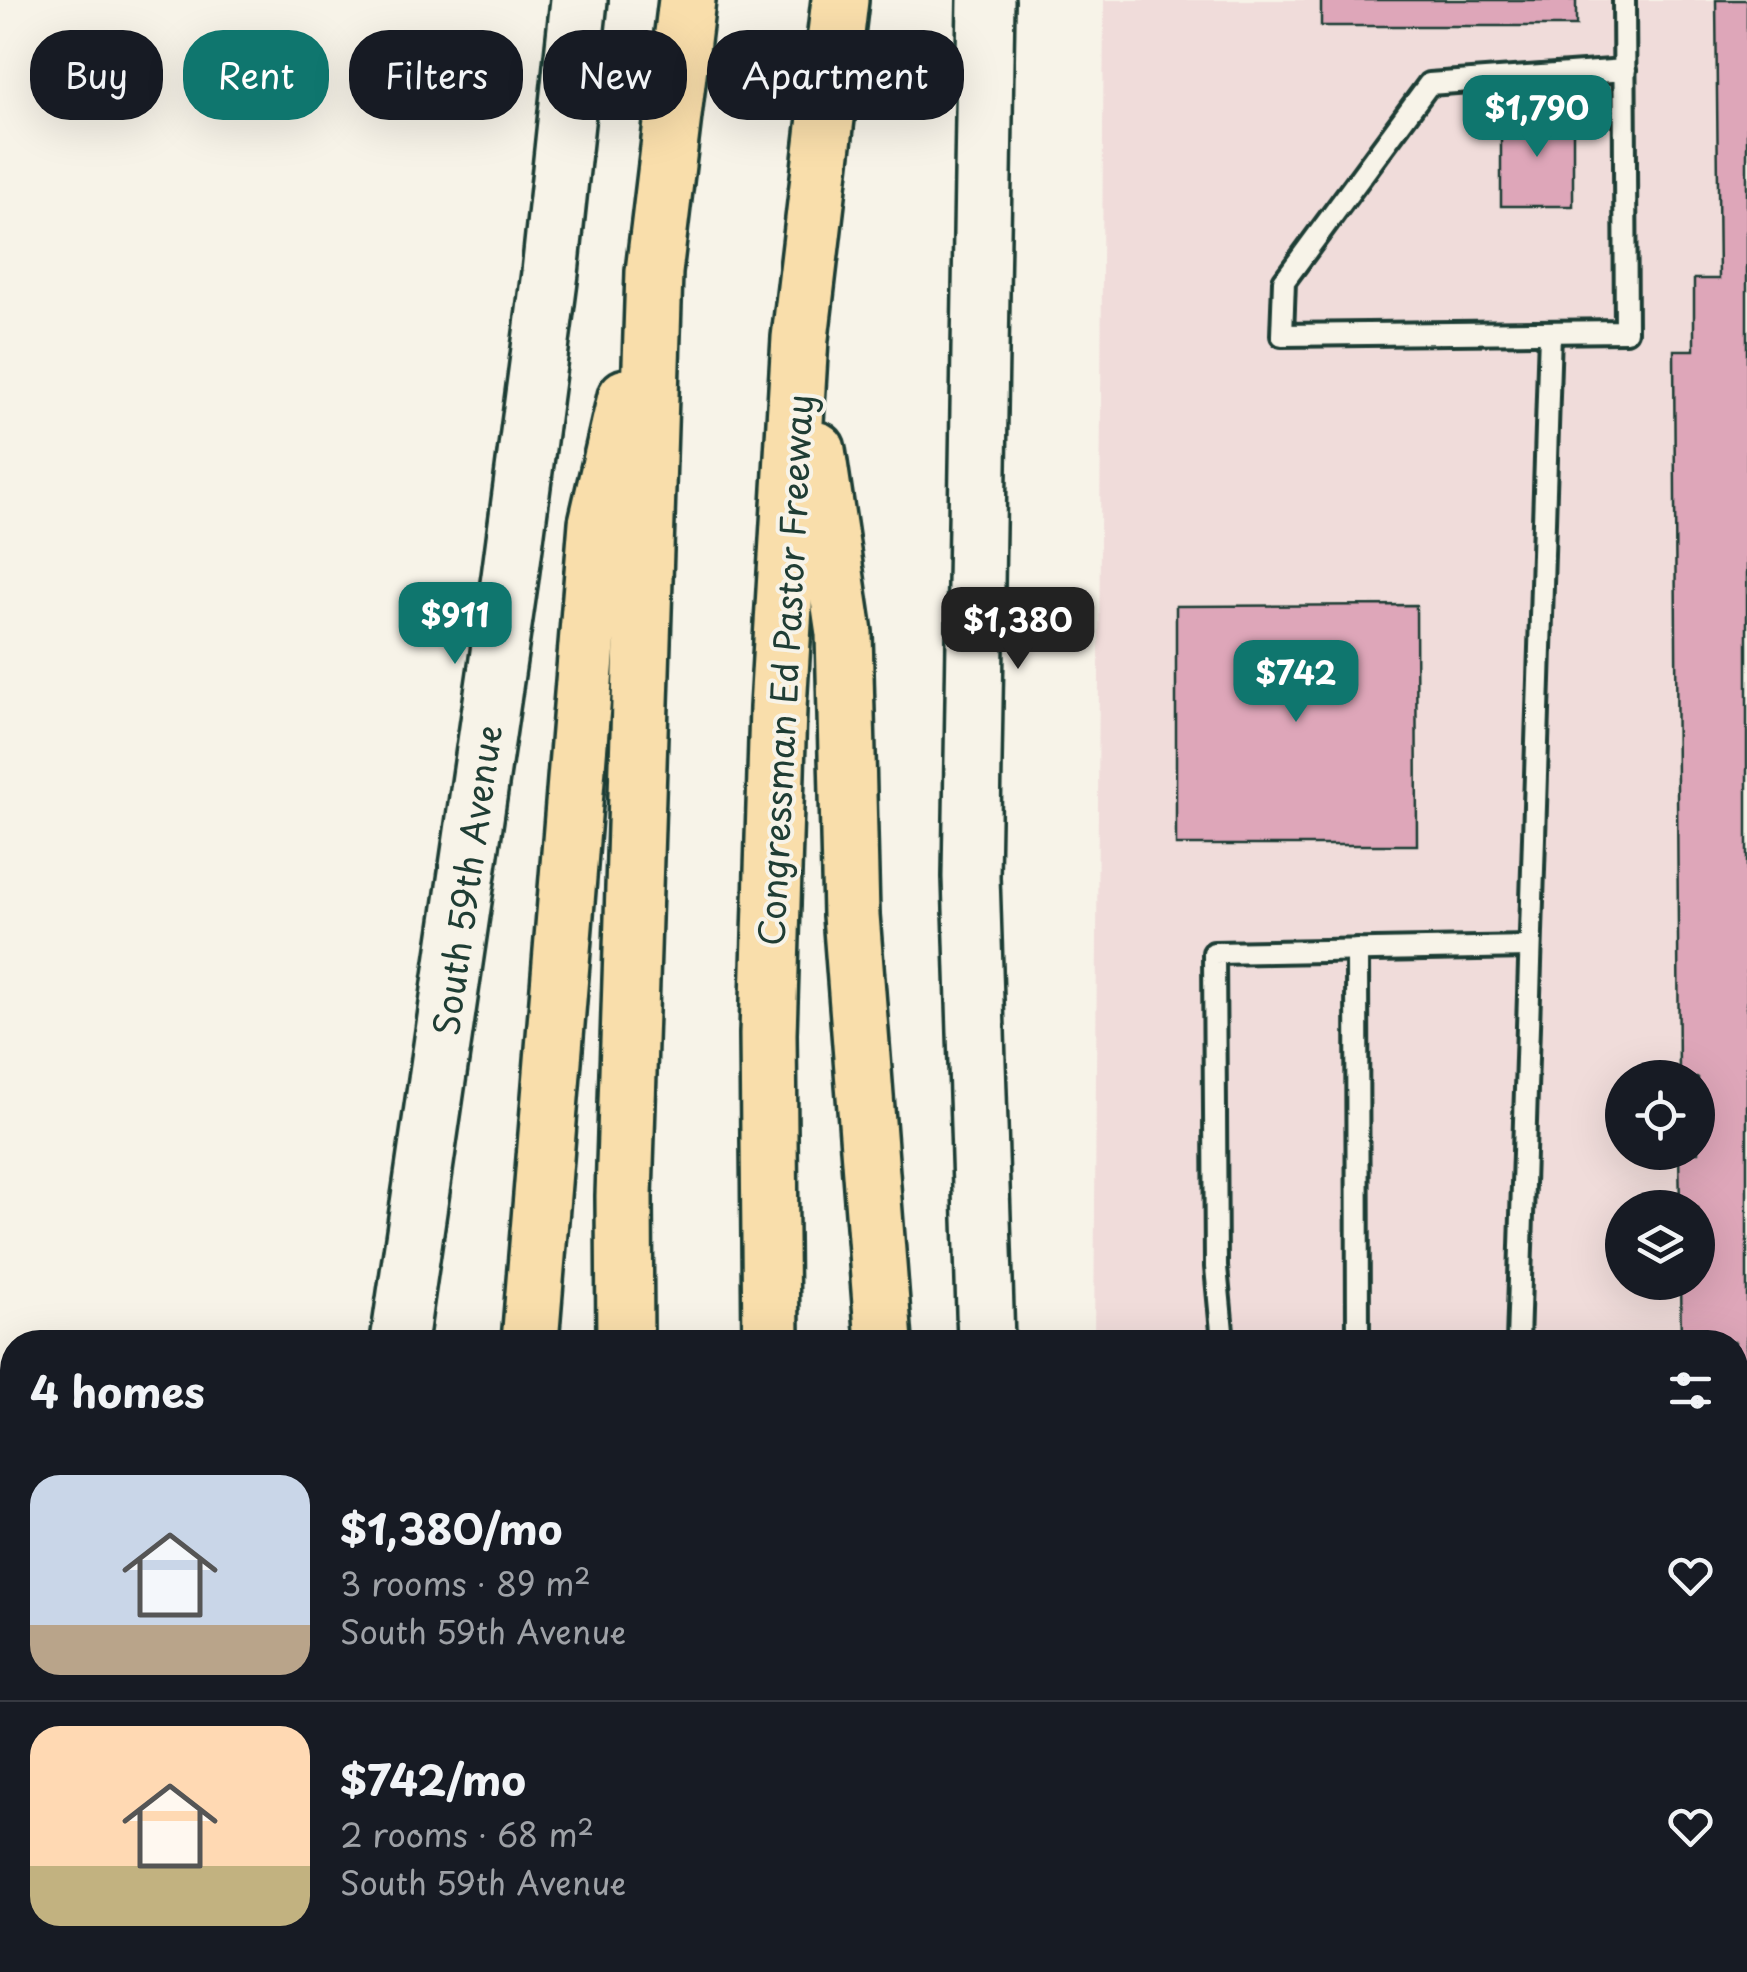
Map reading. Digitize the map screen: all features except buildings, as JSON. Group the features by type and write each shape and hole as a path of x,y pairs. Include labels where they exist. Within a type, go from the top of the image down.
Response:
{"highway":[{"path":"624,1330 624,1196 654,272 687,0"},
{"name":"Congressman Ed Pastor Freeway","path":"771,1330 769,995 778,708 800,338 840,0"},
{"path":"531,1330 597,524 654,272"},
{"path":"800,338 844,633 852,915 883,1330"}],"main road":[{"name":"South 59th Avenue","path":"401,1330 510,577 550,273 580,0"},
{"path":"986,0 971,877 986,1330"}],"lane":[{"path":"1624,0 1626,332 1282,335 1284,281 1428,84 1624,70"},
{"path":"1518,1330 1550,333"},
{"path":"1222,1330 1216,1268 1214,952 1529,947"},
{"path":"1357,950 1358,1330"}],"shaded area":[{"path":"1104,0 1747,0 1747,1330 1094,1330"}]}
